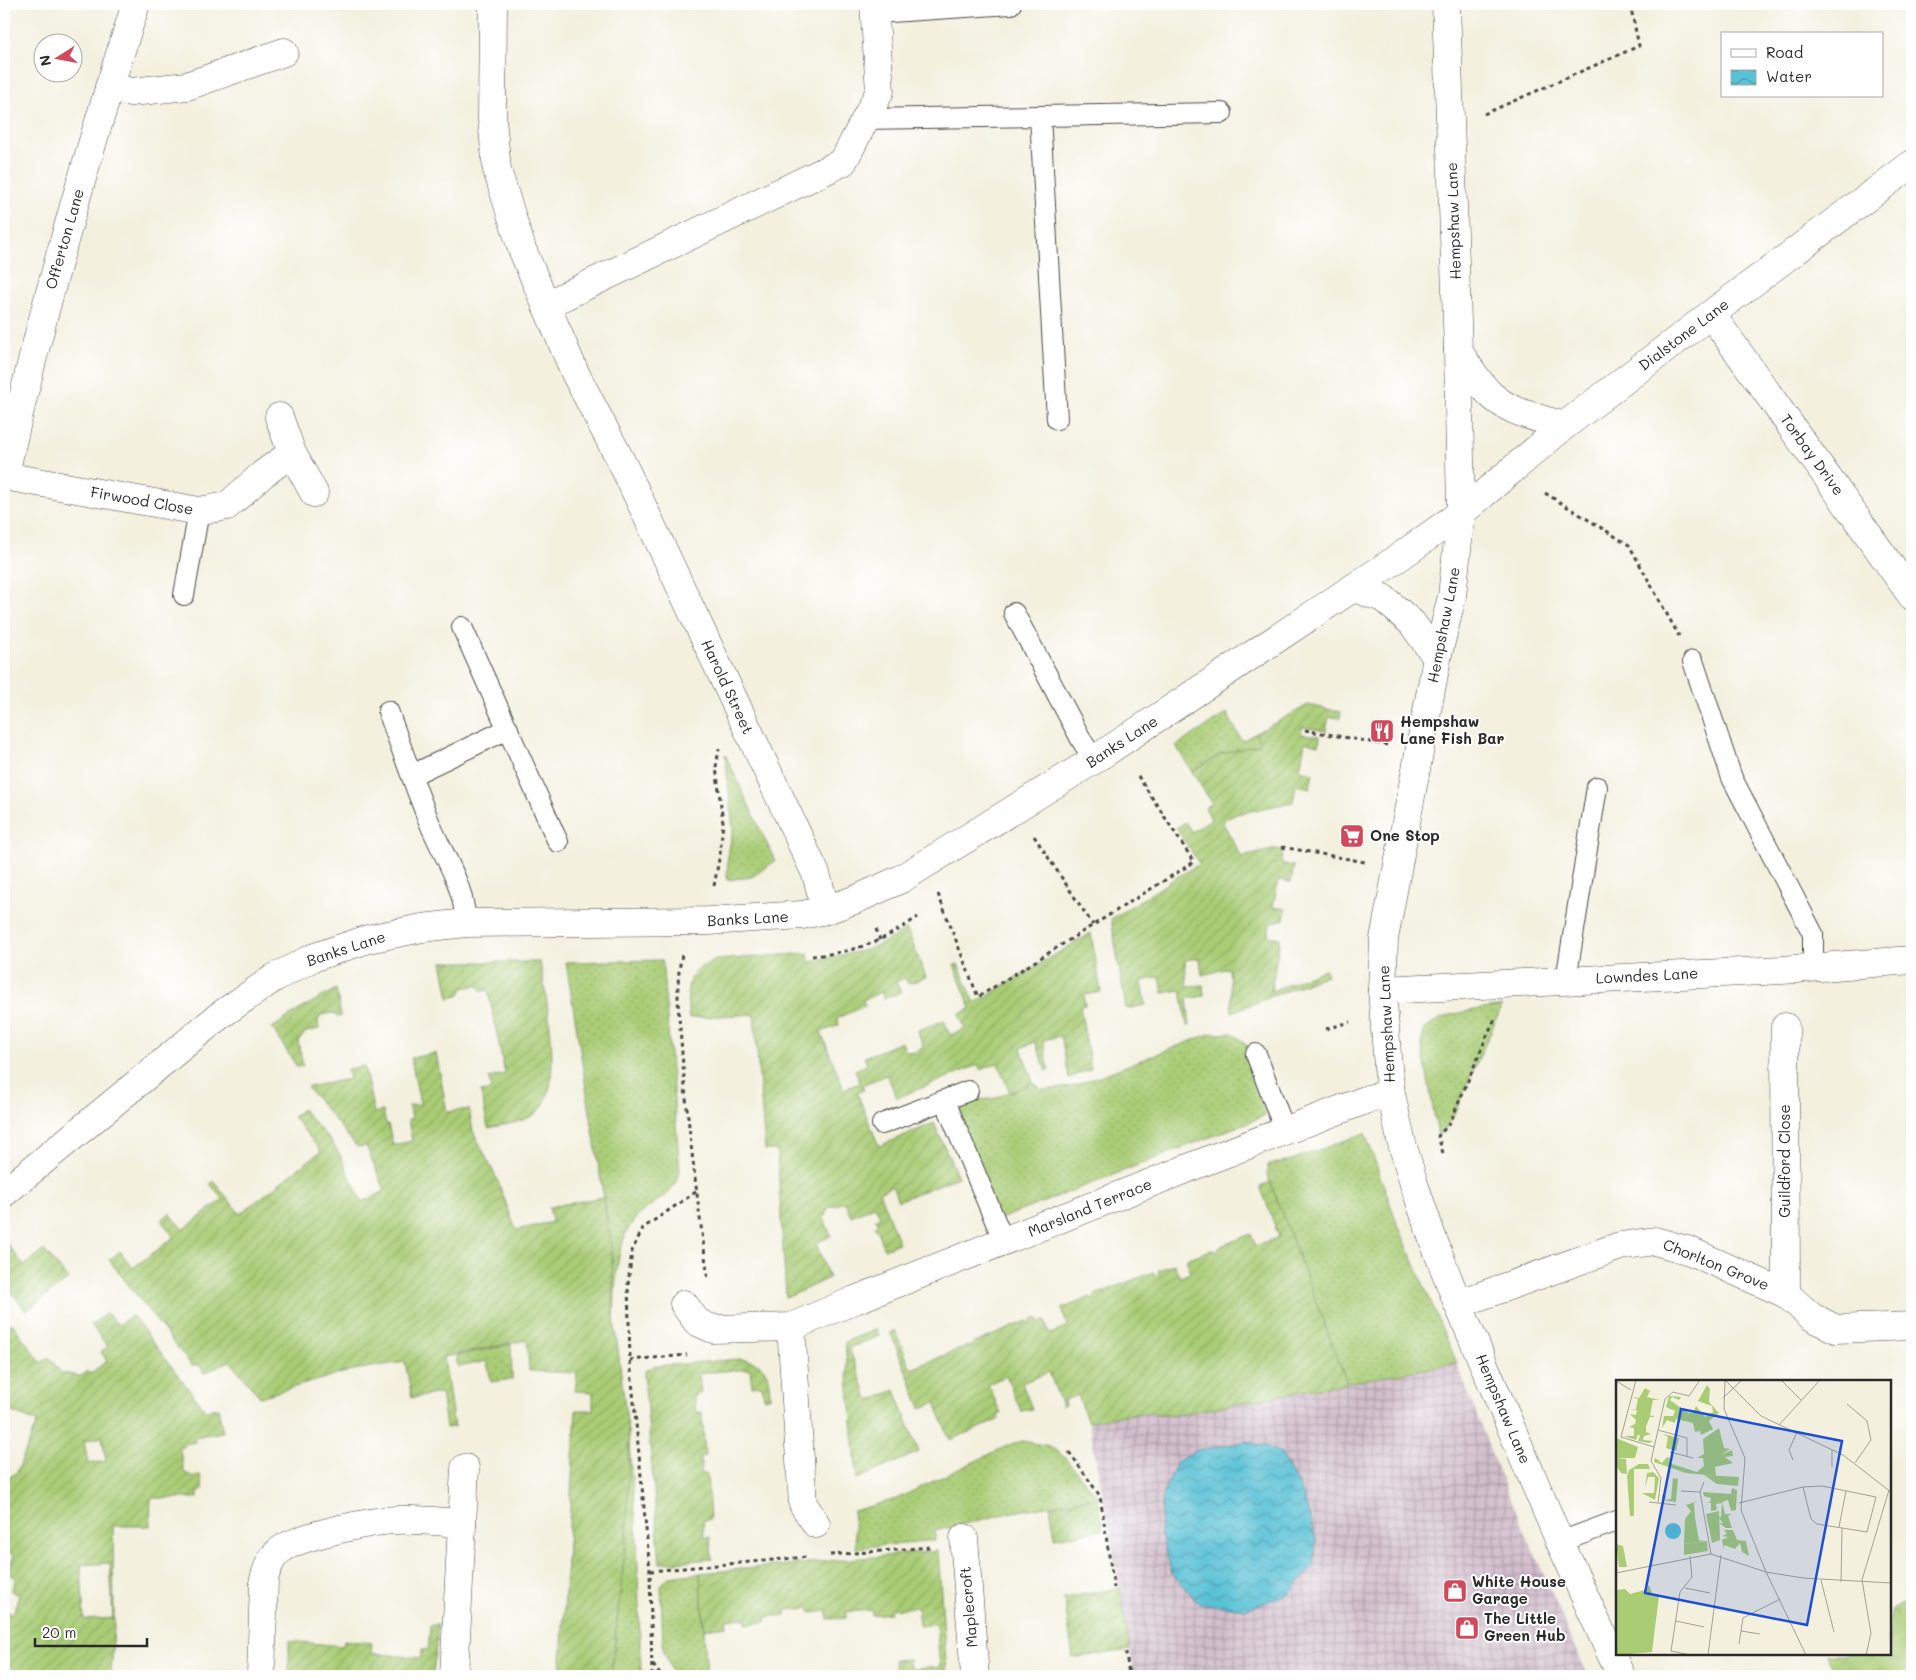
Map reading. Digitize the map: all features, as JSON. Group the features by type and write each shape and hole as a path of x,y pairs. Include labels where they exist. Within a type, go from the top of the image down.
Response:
{"street":[{"name":"Offerton Lane","path":"4,477 48,300 109,87 136,4"},
{"name":"Harold Street","path":"492,4 492,119 497,170 522,250 575,373 623,465 816,874 826,910"},
{"name":"Hempshaw Lane","path":"1446,4 1462,514 1452,596 1437,658 1386,931 1382,990 1384,1030 1391,1094 1414,1184 1458,1304 1560,1542 1621,1676"},
{"path":"546,304 843,162 880,91 875,8"},
{"path":"109,87 131,92 187,86 284,52"},
{"name":"Dialstone Lane","path":"1462,514 1564,426 1912,164"},
{"name":"Torbay Drive","path":"1711,314 1912,596"},
{"path":"1458,350 1473,373 1492,396 1517,411 1564,426"},
{"path":"279,417 292,453 314,493"},
{"name":"Firwood Close","path":"4,477 199,511 227,506 263,474 292,453"},
{"name":"Banks Lane","path":"4,1193 219,1016 274,978 312,958 368,939 422,928 466,923 709,921 802,916 857,899 901,879 1094,760 1462,514"},
{"path":"1353,588 1382,598 1388,603 1412,624 1437,658"},
{"name":"Lowndes Lane","path":"1382,990 1813,968 1912,960"},
{"name":"Guildford Close","path":"1785,1027 1786,1294"},
{"name":"Marsland Terrace","path":"684,1304 697,1322 714,1329 791,1328 855,1300 1285,1131 1368,1099 1391,1094"},
{"name":"Chorlton Grove","path":"1458,1304 1620,1246 1655,1241 1690,1251 1786,1294 1812,1317 1836,1329 1912,1326"},
{"path":"791,1328 803,1504 816,1524"},
{"path":"454,1676 465,1468"},
{"path":"261,1676 264,1579 267,1568 277,1552 302,1538 394,1520 420,1520 462,1524"},
{"name":"Maplecroft","path":"964,1538 975,1676"}],"lane":[{"path":"875,8 1011,4"},
{"path":"865,119 1222,112"},
{"path":"1040,116 1057,419"},
{"path":"184,595 199,511"},
{"path":"1014,613 1094,760"},
{"path":"462,627 558,842"},
{"path":"1693,661 1732,778 1813,934 1813,968"},
{"path":"388,711 429,821 454,873 465,903 466,923"},
{"path":"412,775 508,729"},
{"path":"1566,980 1597,787"},
{"path":"1256,1054 1285,1131"},
{"path":"882,1124 968,1091"},
{"path":"945,1100 1004,1242"},
{"path":"1560,1542 1616,1521"}],"path":[{"path":"1451,128 1639,46 1630,4"},
{"path":"1545,493 1629,544 1693,661"},
{"path":"713,890 720,854 722,822 716,768 720,746 724,739 746,729"},
{"path":"1305,730 1390,746"},
{"path":"938,893 978,997 1194,862 1133,768"},
{"path":"1033,833 1093,925"},
{"path":"1282,847 1368,862"},
{"path":"812,956 855,948 880,940 918,917"},
{"path":"876,929 880,940"},
{"path":"682,952 678,969 679,1010 688,1120 708,1287"},
{"path":"1445,1162 1438,1136 1450,1123 1489,1030 1502,1006 1501,983"},
{"path":"1326,1029 1350,1022"},
{"path":"652,1676 650,1571 630,1360 628,1285 632,1251 644,1228 697,1190"},
{"path":"1069,1452 1100,1496 1114,1588"},
{"path":"827,1556 933,1547"},
{"path":"650,1571 810,1557"},
{"path":"1126,1652 1129,1676"},
{"path":"653,1665 661,1676"}],"shaded area":[{"path":"1457,1363 1496,1466 1588,1676 1134,1676 1120,1588 1089,1422 1140,1412 1159,1412 1172,1416"}],"green space":[{"path":"1308,705 1341,712 1340,718 1329,717 1326,731 1302,727 1301,734 1320,736 1319,745 1305,742 1300,770 1313,773 1310,788 1296,785 1293,802 1232,815 1222,821 1242,857 1277,849 1283,850 1281,864 1294,866 1291,882 1278,880 1273,907 1286,909 1284,919 1270,924 1268,936 1280,938 1271,991 1326,969 1327,975 1232,1012 1229,968 1202,975 1200,958 1185,960 1187,986 1203,985 1204,996 1187,999 1190,1025 1187,1026 1181,990 1163,993 1160,977 1142,981 1146,1005 1126,1009 1111,919 1193,867 1200,865 1176,828 1185,822 1192,832 1211,819 1205,808 1212,803 1192,772 1221,754 1260,744 1256,733"},
{"path":"1227,713 1242,741 1256,733 1261,744 1221,754 1192,772 1176,746"},
{"path":"725,754 775,861 752,877 727,880 728,855 733,830"},
{"path":"907,929 926,977 908,984 905,978 896,982 901,992 884,999 881,992 863,1000 865,1006 837,1018 839,1025 821,1032 844,1089 860,1083 855,1070 867,1065 864,1057 902,1042 905,1050 912,1053 921,1049 923,1044 917,1031 944,1020 950,1035 965,1029 959,1014 971,1009 954,965 958,964 975,1003 1091,933 1101,992 1084,995 1085,1005 1080,1006 1091,1069 1069,1078 1061,1036 1043,1040 1049,1070 1046,1071 1035,1042 1021,1048 1033,1082 1010,1093 998,1063 981,1070 978,1065 897,1098 887,1075 862,1085 864,1090 857,1093 879,1146 934,1123 958,1177 898,1201 892,1186 879,1192 899,1243 884,1249 875,1226 878,1224 876,1219 880,1217 875,1206 851,1216 845,1202 828,1208 824,1218 831,1236 816,1243 829,1278 786,1298 777,1150 765,1150 754,1014 689,1018 687,998 689,982 698,970 716,960 808,953 809,962 865,950 881,944"},
{"path":"662,960 680,1171 677,1180 668,1193 637,1217 629,1227 624,1238 616,1278 614,1317 612,1250 566,962"},
{"path":"442,962 540,962 549,1016 552,1059 551,1079 548,1096 541,1108 530,1117 517,1122 488,1128 481,1092 491,1090 489,1078 505,1074 488,990 482,991 477,985 463,988 459,996 449,998"},
{"path":"336,989 341,1016 338,1017 332,1013 321,1015 318,1021 319,1029 306,1032 298,1041 303,1066 297,1067 272,1028"},
{"path":"1502,1006 1450,1123 1438,1136 1422,1047 1424,1031 1438,1020 1448,1016"},
{"path":"1233,1033 1256,1054 1277,1111 995,1221 945,1101 993,1099 1033,1082 1042,1090 1071,1087 1209,1034"},
{"path":"436,1053 447,1112 469,1109 473,1131 497,1179 516,1230 552,1222 549,1207 603,1197 612,1250 614,1317 629,1449 627,1532 611,1676 560,1676 576,1410 593,1410 593,1392 575,1391 577,1373 529,1371 527,1340 444,1357 454,1427 446,1428 441,1393 412,1398 405,1362 353,1370 260,1397 230,1361 204,1373 199,1365 191,1365 109,1260 120,1251 133,1268 174,1237 161,1220 170,1213 183,1230 223,1199 210,1184 214,1181 240,1214 321,1151 293,1117 302,1109 339,1153 362,1202 385,1191 366,1146 357,1147 307,1087 349,1079 347,1069 364,1066 374,1113 383,1111 393,1145 412,1141 408,1120 412,1119 409,1106 420,1104 411,1058"},
{"path":"1365,1133 1396,1220 1457,1363 1347,1383 1267,1174 1268,1165 1291,1160"},
{"path":"1270,1182 1347,1383 1171,1416 1141,1413 1089,1422 1078,1395 1064,1400 1065,1405 1062,1406 1049,1372 1022,1383 1032,1409 1021,1411 1006,1376 988,1384 1001,1414 998,1416 999,1420 950,1440 935,1403 921,1408 890,1332 895,1330 911,1369 967,1346 971,1349 972,1344 1027,1321 1032,1325 1032,1319 1038,1317 1040,1322 1045,1321 1050,1334 1068,1327 1062,1309 1090,1297 1094,1300 1095,1295 1153,1272 1158,1277 1159,1270 1174,1264 1180,1277 1191,1272 1186,1259 1214,1249 1217,1253 1218,1247 1251,1234 1256,1246 1279,1237 1260,1186"},
{"path":"4,1240 24,1265 44,1250 68,1279 26,1311 4,1282"},
{"path":"107,1313 118,1325 132,1315 205,1410 218,1408 223,1432 194,1437 195,1442 185,1444 180,1450 184,1472 191,1476 200,1475 203,1489 198,1492 198,1498 151,1498 150,1526 113,1526 114,1626 111,1676 4,1676 4,1611 13,1614 19,1595 11,1591 16,1577 7,1574 14,1555 4,1551 4,1481 17,1472 37,1422 4,1409 4,1388 7,1381 4,1379 4,1325 6,1327 12,1323 41,1363 49,1357 61,1373 81,1376 87,1371 90,1374 107,1361 101,1352 108,1347 91,1325","holes":["102,1437 106,1461 88,1464 84,1441","110,1563 113,1618 84,1620 81,1565"]},
{"path":"876,1329 879,1336 849,1348 869,1401 895,1390 919,1452 857,1479 845,1342"},
{"path":"511,1344 512,1379 491,1382 487,1361 458,1367 456,1356"},
{"path":"740,1359 756,1363 765,1370 769,1381 770,1397 764,1398 762,1385 752,1386 750,1369 699,1373 701,1394 694,1395 696,1412 702,1412 705,1456 700,1457 702,1474 707,1474 710,1519 703,1520 704,1537 710,1537 712,1559 660,1563 644,1375 646,1370 655,1366"},
{"path":"627,1422 637,1536 641,1676 611,1676 627,1532 629,1449"},
{"path":"1022,1441 1050,1446 1064,1457 1098,1497 1013,1512 935,1531 935,1540 856,1548 853,1511 896,1499 1011,1444"},
{"path":"1098,1497 1103,1530 1055,1538 1050,1506"},
{"path":"938,1551 947,1676 895,1676 894,1660 909,1659 910,1669 940,1667 936,1624 919,1626 917,1607 890,1609 890,1613 872,1615 872,1610 846,1612 846,1618 828,1619 827,1611 811,1613 809,1608 786,1610 786,1615 766,1617 766,1622 747,1624 746,1618 726,1620 727,1626 704,1629 700,1573"},
{"path":"700,1573 707,1676 674,1676 663,1649 661,1584 669,1577"},
{"path":"1120,1588 1130,1650 1073,1658 1064,1598"},
{"path":"1912,1600 1912,1676 1856,1676 1851,1666 1836,1673 1827,1655 1891,1655 1891,1610"},
{"path":"430,1625 438,1625 433,1676 289,1676 289,1641 343,1646 344,1640 372,1643 371,1653 421,1658 422,1649 428,1650"}],"water":[{"path":"1248,1441 1280,1452 1303,1494 1316,1540 1314,1566 1289,1594 1246,1609 1199,1603 1172,1574 1160,1531 1163,1493 1177,1462 1197,1450"}],"place":[{"name":"Hempshaw Lane Fish Bar","path":"1382,731"},
{"name":"One Stop","path":"1352,836"},
{"name":"White House Garage","path":"1455,1591"},
{"name":"The Little Green Hub","path":"1467,1628"}]}
